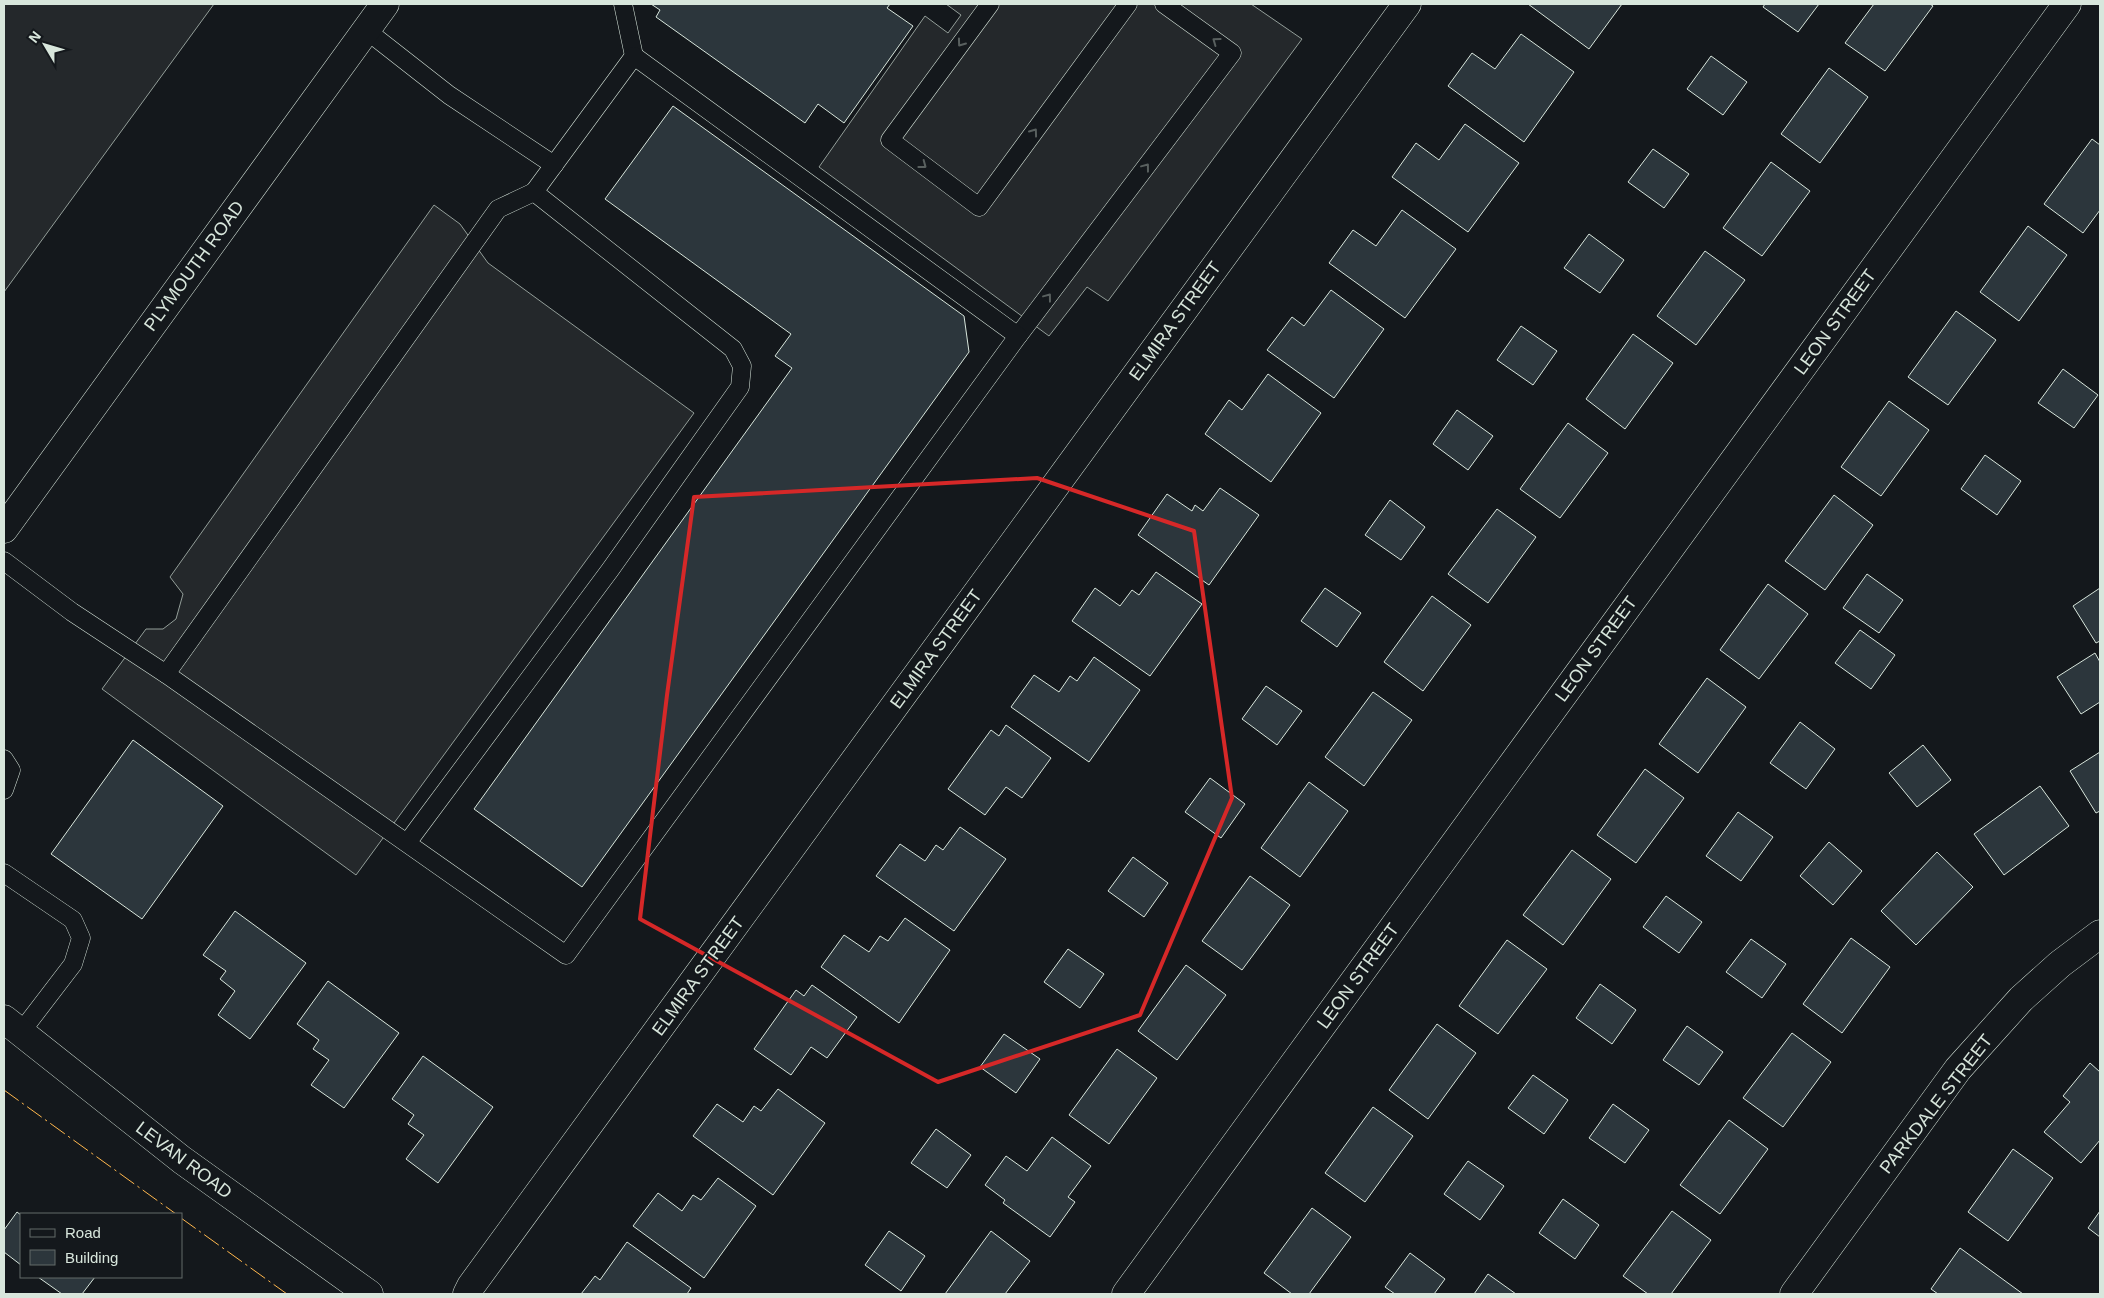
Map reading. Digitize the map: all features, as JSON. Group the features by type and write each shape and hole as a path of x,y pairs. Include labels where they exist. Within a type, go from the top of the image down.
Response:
{"street":[{"name":"PLYMOUTH ROAD","path":"4,529 385,4"},
{"name":"ELMIRA STREET","path":"467,1294 1407,4"},
{"name":"LEON STREET","path":"1126,1294 2067,4"},
{"name":"PARKDALE STREET","path":"1794,1294 1958,1069 2021,999 2060,964 2100,934"},
{"name":"LEVAN ROAD","path":"12,1026 182,1160 369,1294"}],"lane":[{"path":"623,4 634,56 1018,336"},
{"path":"990,4 890,140 980,207 1128,4"},
{"path":"4,561 72,612 166,674 566,955 1018,336 1232,53 1164,4"},
{"path":"366,30 449,95 554,164"},
{"path":"166,674 498,209 534,192 634,56"},
{"path":"406,843 610,570 740,387 742,366 733,349 534,192"},
{"path":"4,759 11,770 4,790"},
{"path":"4,873 73,920 81,938 73,964 12,1026"}],"highlighted area":[{"path":"1037,478 1194,531 1232,798 1140,1015 938,1082 640,919 667,695 694,497"}],"shaded area":[{"path":"4,4 214,4 4,292"},
{"path":"946,4 1251,4 1302,39 1108,301 1087,287 1049,336 819,167 925,16 948,33 961,15"},
{"path":"434,205 460,224 488,263 694,413 356,875 102,689 146,629 163,629 176,619 183,594 170,577"}],"building":[{"path":"651,4 890,4 887,8 913,26 844,123 818,104 805,123 656,17 660,10"},
{"path":"1528,4 1622,4 1589,49"},
{"path":"1765,4 1819,4 1798,32 1763,7"},
{"path":"1874,4 1930,4 1933,6 1885,71 1845,43"},
{"path":"1521,34 1574,72 1524,142 1448,86 1472,53 1495,69"},
{"path":"1711,56 1747,82 1723,115 1687,89"},
{"path":"1829,68 1868,97 1820,163 1781,134"},
{"path":"673,106 964,316 969,352 582,887 474,809 792,368 775,356 791,334 605,199"},
{"path":"1465,124 1519,163 1468,232 1392,177 1416,143 1439,160"},
{"path":"2092,139 2100,145 2100,210 2083,233 2044,204"},
{"path":"1653,149 1689,174 1664,208 1628,182"},
{"path":"1771,162 1810,191 1762,256 1723,228"},
{"path":"1402,210 1456,249 1405,318 1329,263 1353,230 1376,246"},
{"path":"2028,226 2067,255 2019,321 1980,292"},
{"path":"1589,234 1624,260 1600,293 1564,268"},
{"path":"1705,251 1745,280 1696,345 1657,316"},
{"path":"1331,290 1384,329 1334,398 1267,350 1292,317 1304,326"},
{"path":"1956,311 1996,340 1948,405 1908,377"},
{"path":"1521,326 1557,351 1533,385 1497,360"},
{"path":"1633,334 1673,363 1625,429 1586,399"},
{"path":"2063,369 2098,395 2074,428 2038,403"},
{"path":"1268,374 1321,413 1271,482 1205,434 1229,400 1242,410"},
{"path":"1889,401 1929,430 1881,496 1841,467"},
{"path":"1457,410 1493,436 1468,470 1433,444"},
{"path":"1568,423 1608,453 1560,518 1520,489"},
{"path":"1985,455 2021,481 1997,515 1961,489"},
{"path":"1220,488 1259,515 1209,585 1138,535 1167,494 1192,511 1195,505 1203,511"},
{"path":"1834,495 1873,525 1825,590 1785,561"},
{"path":"1390,500 1425,527 1401,560 1365,535"},
{"path":"1497,509 1536,537 1488,603 1448,574"},
{"path":"1156,572 1202,604 1150,676 1072,621 1095,588 1120,606 1132,590 1139,595"},
{"path":"1867,574 1903,600 1879,633 1843,608"},
{"path":"1768,584 1808,614 1759,679 1720,650"},
{"path":"1325,588 1361,613 1337,647 1301,621"},
{"path":"2100,588 2100,641 2096,643 2073,606"},
{"path":"1432,596 1471,625 1423,691 1384,662"},
{"path":"1860,630 1895,655 1871,689 1835,663"},
{"path":"2095,653 2100,662 2100,702 2081,714 2057,677"},
{"path":"1094,657 1140,690 1089,762 1011,707 1034,675 1059,692 1070,676 1077,681"},
{"path":"1707,678 1746,707 1698,773 1659,744"},
{"path":"1266,686 1302,711 1277,745 1242,719"},
{"path":"1373,692 1412,720 1364,786 1325,757"},
{"path":"1800,722 1835,749 1806,789 1770,763"},
{"path":"1006,725 1051,758 1022,798 1006,787 985,815 948,789 991,730 999,736"},
{"path":"133,740 223,806 142,919 51,854"},
{"path":"1923,745 1951,780 1917,807 1889,773"},
{"path":"2100,752 2100,811 2096,813 2070,771"},
{"path":"1645,769 1684,798 1636,863 1597,835"},
{"path":"1210,778 1245,804 1221,838 1185,812"},
{"path":"1309,782 1348,811 1300,877 1261,848"},
{"path":"2040,786 2069,826 2004,875 1974,834"},
{"path":"1738,812 1773,837 1741,881 1706,856"},
{"path":"960,827 1006,859 954,931 876,876 900,844 925,861 936,845 943,850"},
{"path":"1829,842 1862,871 1833,905 1800,876"},
{"path":"1572,850 1611,879 1563,945 1523,915"},
{"path":"1937,852 1973,887 1916,945 1881,911"},
{"path":"1133,857 1168,883 1144,917 1108,891"},
{"path":"1250,876 1290,905 1242,970 1202,941"},
{"path":"1666,896 1702,922 1679,953 1643,927"},
{"path":"235,911 306,963 250,1039 218,1015 235,991 220,979 226,971 203,955"},
{"path":"905,918 950,950 899,1023 821,967 844,935 869,952 880,936 888,941"},
{"path":"1851,938 1890,967 1842,1033 1803,1004"},
{"path":"1751,939 1786,964 1762,998 1726,972"},
{"path":"1507,940 1547,969 1498,1034 1459,1006"},
{"path":"1068,949 1104,974 1080,1008 1044,982"},
{"path":"1186,965 1226,995 1177,1060 1138,1031"},
{"path":"328,981 399,1033 344,1108 311,1085 329,1060 313,1049 319,1040 297,1024"},
{"path":"1600,984 1636,1010 1612,1044 1576,1018"},
{"path":"812,985 857,1017 827,1058 811,1047 791,1075 754,1049 796,990 804,996"},
{"path":"1437,1024 1476,1053 1428,1119 1389,1090"},
{"path":"1687,1026 1723,1052 1699,1085 1663,1060"},
{"path":"1792,1033 1831,1062 1783,1127 1743,1098"},
{"path":"1004,1034 1040,1059 1016,1093 980,1067"},
{"path":"1117,1049 1157,1078 1109,1144 1069,1115"},
{"path":"423,1056 493,1107 438,1183 406,1159 424,1135 408,1124 414,1115 392,1099"},
{"path":"2090,1063 2100,1072 2100,1140 2081,1163 2044,1132 2070,1102 2063,1096"},
{"path":"1533,1075 1568,1100 1544,1134 1508,1108"},
{"path":"778,1089 825,1123 773,1195 693,1136 717,1104 743,1122 754,1106 761,1111"},
{"path":"1613,1104 1649,1130 1625,1163 1589,1138"},
{"path":"1373,1107 1413,1136 1365,1202 1325,1173"},
{"path":"1729,1120 1768,1149 1720,1214 1680,1185"},
{"path":"936,1129 971,1155 947,1188 911,1163"},
{"path":"1052,1137 1091,1166 1068,1197 1075,1202 1050,1237 1003,1203 1005,1200 985,1185 1006,1156 1027,1171"},
{"path":"2013,1149 2053,1178 2008,1241 1968,1212"},
{"path":"1468,1161 1504,1186 1480,1220 1444,1194"},
{"path":"718,1178 756,1206 704,1278 633,1226 658,1193 682,1211 693,1195 701,1200"},
{"path":"1563,1199 1599,1225 1575,1259 1539,1233"},
{"path":"1312,1208 1351,1237 1309,1294 1292,1294 1264,1273"},
{"path":"1672,1211 1711,1240 1671,1294 1648,1294 1623,1276"},
{"path":"2100,1211 2100,1237 2088,1228"},
{"path":"17,1212 20,1214 20,1264 4,1252 4,1230"},
{"path":"889,1231 925,1256 901,1291 865,1265"},
{"path":"991,1231 1030,1261 1005,1294 945,1294"},
{"path":"627,1242 691,1288 687,1294 581,1294 595,1276 600,1280"},
{"path":"1960,1248 2023,1294 1938,1294 1931,1289"},
{"path":"1410,1253 1445,1279 1434,1294 1395,1294 1385,1287"},
{"path":"1488,1274 1516,1294 1474,1294"},
{"path":"39,1278 94,1278 82,1294 62,1294"}],"power":[{"path":"4,1090 175,1213"},
{"path":"182,1219 287,1294"}]}
